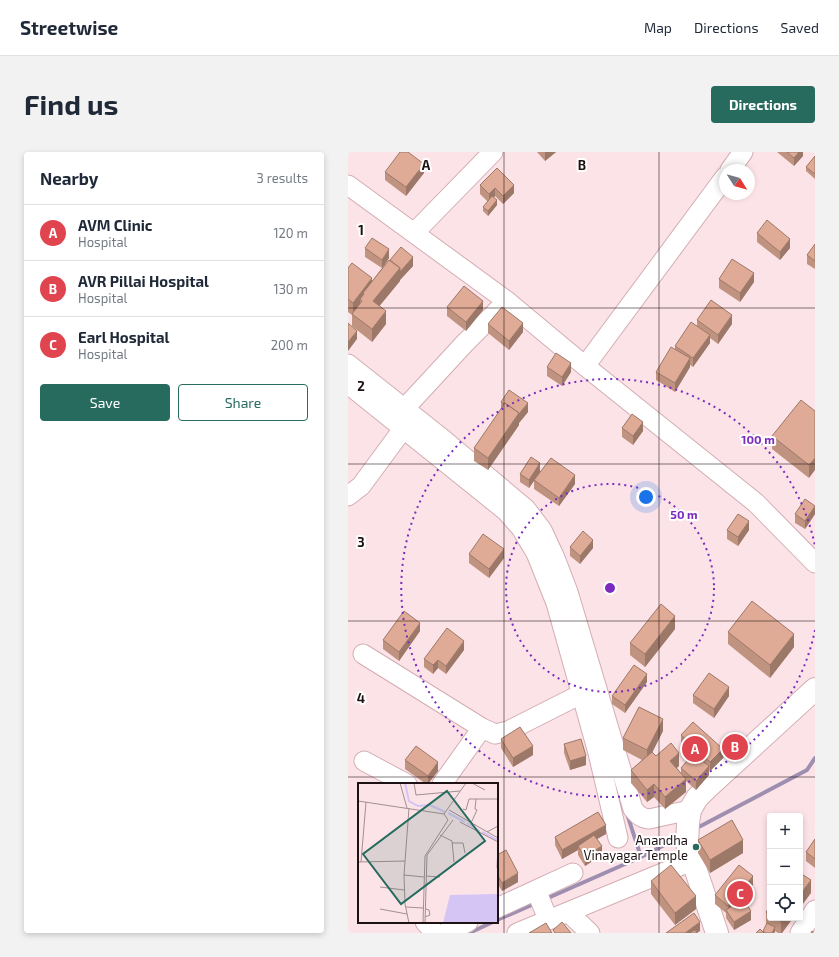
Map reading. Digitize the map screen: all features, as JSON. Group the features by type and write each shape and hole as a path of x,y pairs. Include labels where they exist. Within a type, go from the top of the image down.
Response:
{"main road":[{"path":"717,933 690,835 697,798 815,688"}],"street":[{"path":"414,233 492,152"},
{"path":"734,164 743,152"},
{"path":"585,366 719,185"},
{"path":"348,186 507,301 585,366 756,503 815,563"},
{"path":"404,409 507,301"},
{"path":"348,364 444,440 526,509 542,530 568,592 589,690 598,753 618,838"},
{"path":"348,384 506,511 521,528 536,553 556,603 633,809 643,818 690,835"},
{"path":"348,496 361,486 403,429"},
{"path":"363,654 482,728 495,734 508,731 589,690"},
{"path":"443,783 482,728"},
{"path":"364,761 405,783"},
{"path":"517,933 568,912 690,835"},
{"path":"498,908 573,873"},
{"path":"536,890 548,919"},
{"path":"800,933 815,910"},
{"path":"568,912 590,933"},
{"path":"427,923 435,933"},
{"path":"445,933 466,923"}],"building":[{"path":"400,152 408,152 424,164 406,187 385,172"},
{"path":"787,152 799,152 794,158"},
{"path":"815,156 815,174 806,167"},
{"path":"497,168 514,185 503,196 495,188 489,194 480,185"},
{"path":"492,196 497,200 488,211 483,207"},
{"path":"767,220 790,239 780,252 757,233"},
{"path":"372,238 389,249 382,260 365,248"},
{"path":"815,244 815,261 807,255"},
{"path":"401,247 413,257 400,272 400,268 390,260"},
{"path":"732,259 754,273 740,293 719,279"},
{"path":"389,260 400,268 373,301 386,311 372,329 352,314 362,301 360,299 364,294 363,293"},
{"path":"352,263 372,278 353,303 348,299 348,268"},
{"path":"464,286 483,301 466,322 447,307"},
{"path":"711,300 732,315 718,335 697,320"},
{"path":"502,307 523,323 509,341 488,324"},
{"path":"691,322 710,335 693,358 675,346"},
{"path":"348,323 357,331 348,342"},
{"path":"671,347 690,358 675,383 656,372"},
{"path":"556,353 571,363 562,377 547,367"},
{"path":"509,390 528,403 519,414 505,403 504,404 501,402"},
{"path":"801,400 815,411 815,458 809,465 772,436"},
{"path":"505,403 519,413 488,458 474,448"},
{"path":"632,414 643,422 633,436 622,428"},
{"path":"531,457 540,463 529,480 520,474"},
{"path":"551,458 575,475 559,498 534,480"},
{"path":"805,499 815,506 805,521 795,514"},
{"path":"738,514 749,521 738,537 727,530"},
{"path":"583,531 593,540 580,556 570,547"},
{"path":"483,534 504,549 489,569 469,554"},
{"path":"752,601 794,634 770,665 728,632"},
{"path":"661,604 675,616 645,654 630,643"},
{"path":"404,611 420,623 399,652 383,640"},
{"path":"447,628 464,641 446,666 438,660 433,665 424,659"},
{"path":"634,665 647,674 625,705 612,696"},
{"path":"709,673 729,687 714,709 693,695"},
{"path":"639,707 663,719 647,750 623,738"},
{"path":"693,722 723,749 710,762 681,735"},
{"path":"520,727 533,746 513,758 501,739"},
{"path":"581,739 586,756 570,761 564,744"},
{"path":"671,743 679,753 670,761 686,779 665,797 654,784 647,790 631,770 652,752 656,756"},
{"path":"416,746 438,762 428,776 405,760"},
{"path":"693,754 709,766 696,781 681,768"},
{"path":"598,812 606,825 562,850 555,837"},
{"path":"732,820 743,840 710,860 698,840"},
{"path":"594,835 602,846 585,857 578,846"},
{"path":"815,839 815,859 806,852"},
{"path":"506,850 518,873 502,883 498,876 498,854"},
{"path":"671,865 696,896 675,913 651,881"},
{"path":"739,865 753,876 728,906 715,895"},
{"path":"803,875 811,880 803,891"},
{"path":"743,899 751,911 734,922 726,910"},
{"path":"694,913 700,922 685,933 666,933"},
{"path":"562,922 571,933 555,933 553,930"},
{"path":"546,923 552,933 529,933"},
{"path":"767,923 775,927 772,933 766,933 763,931"},
{"path":"760,929 764,933 756,933"},
{"path":"695,930 697,933 689,933"}],"waterway":[{"path":"695,829 807,770 815,758"},
{"path":"627,814 641,857"},
{"path":"548,898 641,857 680,837"},
{"path":"498,920 534,904"},
{"path":"469,933 491,923"}],"place":[{"name":"AVR Pillai Hospital","path":"735,747"},
{"name":"AVM Clinic","path":"695,749"},
{"name":"Anandha Vinayagar Temple","path":"696,847"},
{"name":"Earl Hospital","path":"740,894"}]}
